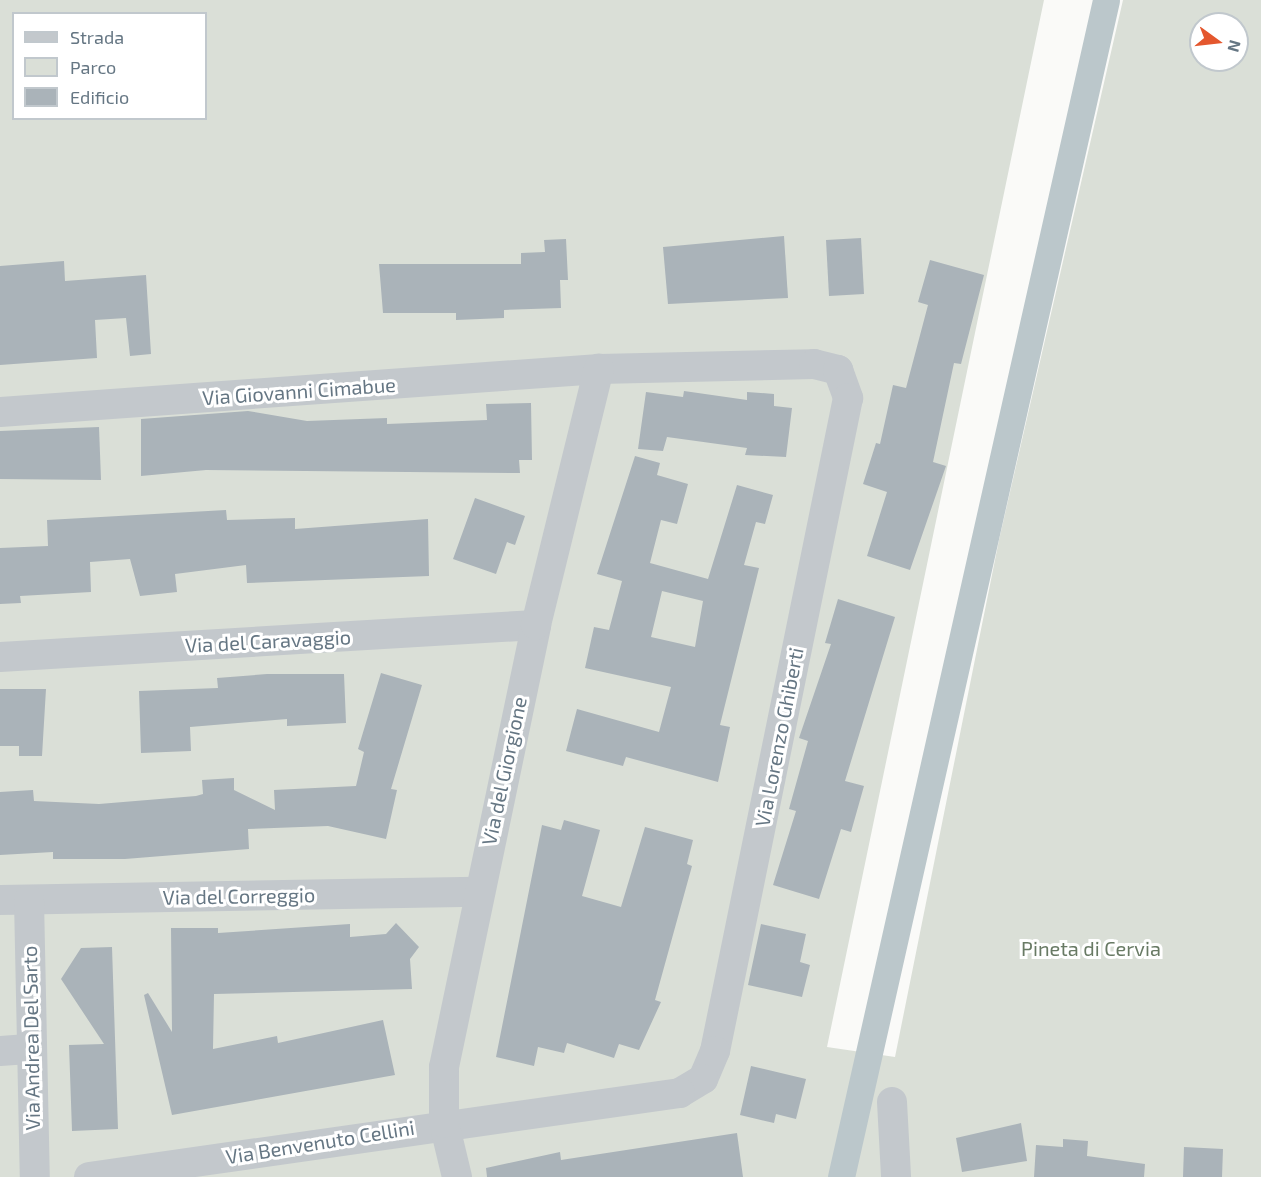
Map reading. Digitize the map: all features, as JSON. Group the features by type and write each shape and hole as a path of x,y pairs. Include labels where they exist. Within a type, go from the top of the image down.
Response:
{"street":[{"name":"Via Lorenzo Ghiberti","path":"444,1123 680,1093 704,1079 722,1016 848,398 838,370 813,364 599,369"},
{"name":"Via Giovanni Cimabue","path":"0,412 599,369"},
{"name":"Via del Giorgione","path":"457,1177 444,1123 444,1067 477,892 536,625 599,369"},
{"name":"Via del Caravaggio","path":"0,657 536,625"},
{"name":"Via del Correggio","path":"14,900 477,892"},
{"name":"Via Andrea Del Sarto","path":"14,900 14,1050 35,1177"},
{"path":"892,1102 896,1177"},
{"name":"Via Benvenuto Cellini","path":"89,1177 444,1123"}],"green space":[{"name":"Pineta di Cervia","path":"0,0 1044,0 827,1047 895,1057 999,540 1123,0 1261,0 1261,1177 0,1177"}],"building":[{"path":"784,236 788,298 668,304 663,247"},
{"path":"861,238 864,294 829,296 826,240"},
{"path":"566,239 568,280 560,280 561,308 504,310 504,318 456,320 456,313 383,313 379,264 521,264 521,253 545,252 544,240"},
{"path":"930,260 984,275 961,364 954,363 933,462 946,466 910,570 867,556 887,492 863,484 876,443 880,444 893,385 906,388 928,305 918,302"},
{"path":"64,261 65,281 146,275 151,354 130,356 126,318 95,320 97,358 0,365 0,266"},
{"path":"684,391 747,400 747,392 774,394 774,406 792,408 786,457 745,455 747,448 667,437 663,451 638,449 646,392 683,397"},
{"path":"531,403 532,460 519,460 520,473 206,470 141,476 141,419 248,411 307,421 387,418 387,424 487,420 486,404"},
{"path":"99,427 101,480 0,479 0,431"},
{"path":"635,456 660,463 657,475 688,484 677,524 661,520 650,563 708,579 737,485 773,495 765,524 756,522 744,565 759,568 720,725 730,727 718,782 626,757 623,766 566,751 577,709 659,732 671,687 585,668 594,627 609,630 622,581 597,574","holes":["662,591 703,601 695,647 651,637"]},
{"path":"475,498 525,516 515,545 507,542 496,574 453,559"},
{"path":"226,510 227,520 295,518 295,529 428,519 429,576 247,583 246,565 175,574 177,592 140,596 130,559 90,562 91,592 20,596 21,603 0,604 0,548 48,546 47,520"},
{"path":"838,599 895,617 845,781 864,786 851,832 841,829 819,899 773,885 796,811 789,809 808,741 799,738 831,644 825,643"},
{"path":"381,673 422,685 391,789 397,790 386,839 328,826 248,829 249,849 125,859 53,859 53,852 0,855 0,792 33,790 34,801 99,804 196,796 203,794 202,780 234,778 234,790 275,810 274,790 356,786 364,752 358,749"},
{"path":"267,674 344,674 346,723 287,726 287,719 190,727 191,751 141,753 139,691 218,688 217,678"},
{"path":"0,689 46,689 42,756 19,756 19,746 0,746"},
{"path":"564,820 600,830 582,896 621,907 645,827 693,840 687,864 692,866 655,1000 661,1002 639,1050 619,1044 614,1058 567,1043 564,1053 538,1047 534,1066 496,1057 542,825 561,830"},
{"path":"396,923 419,947 410,959 412,989 214,994 213,1049 277,1036 278,1043 383,1020 395,1075 172,1115 144,995 148,993 172,1032 171,928 218,928 218,933 350,924 350,937 386,934"},
{"path":"761,924 806,934 800,962 810,965 802,997 748,985"},
{"path":"112,947 118,1129 72,1131 69,1045 104,1044 61,979 81,948"},
{"path":"751,1066 806,1079 796,1119 776,1114 774,1123 740,1115"},
{"path":"1021,1123 1027,1161 962,1172 956,1138"},
{"path":"737,1133 743,1177 487,1177 486,1168 560,1152 561,1160"},
{"path":"1063,1139 1088,1141 1087,1156 1145,1164 1144,1177 1034,1177 1036,1145 1063,1147"},
{"path":"1184,1147 1223,1149 1222,1177 1183,1177"}],"waterway":[{"path":"841,1177 1106,0"}]}
